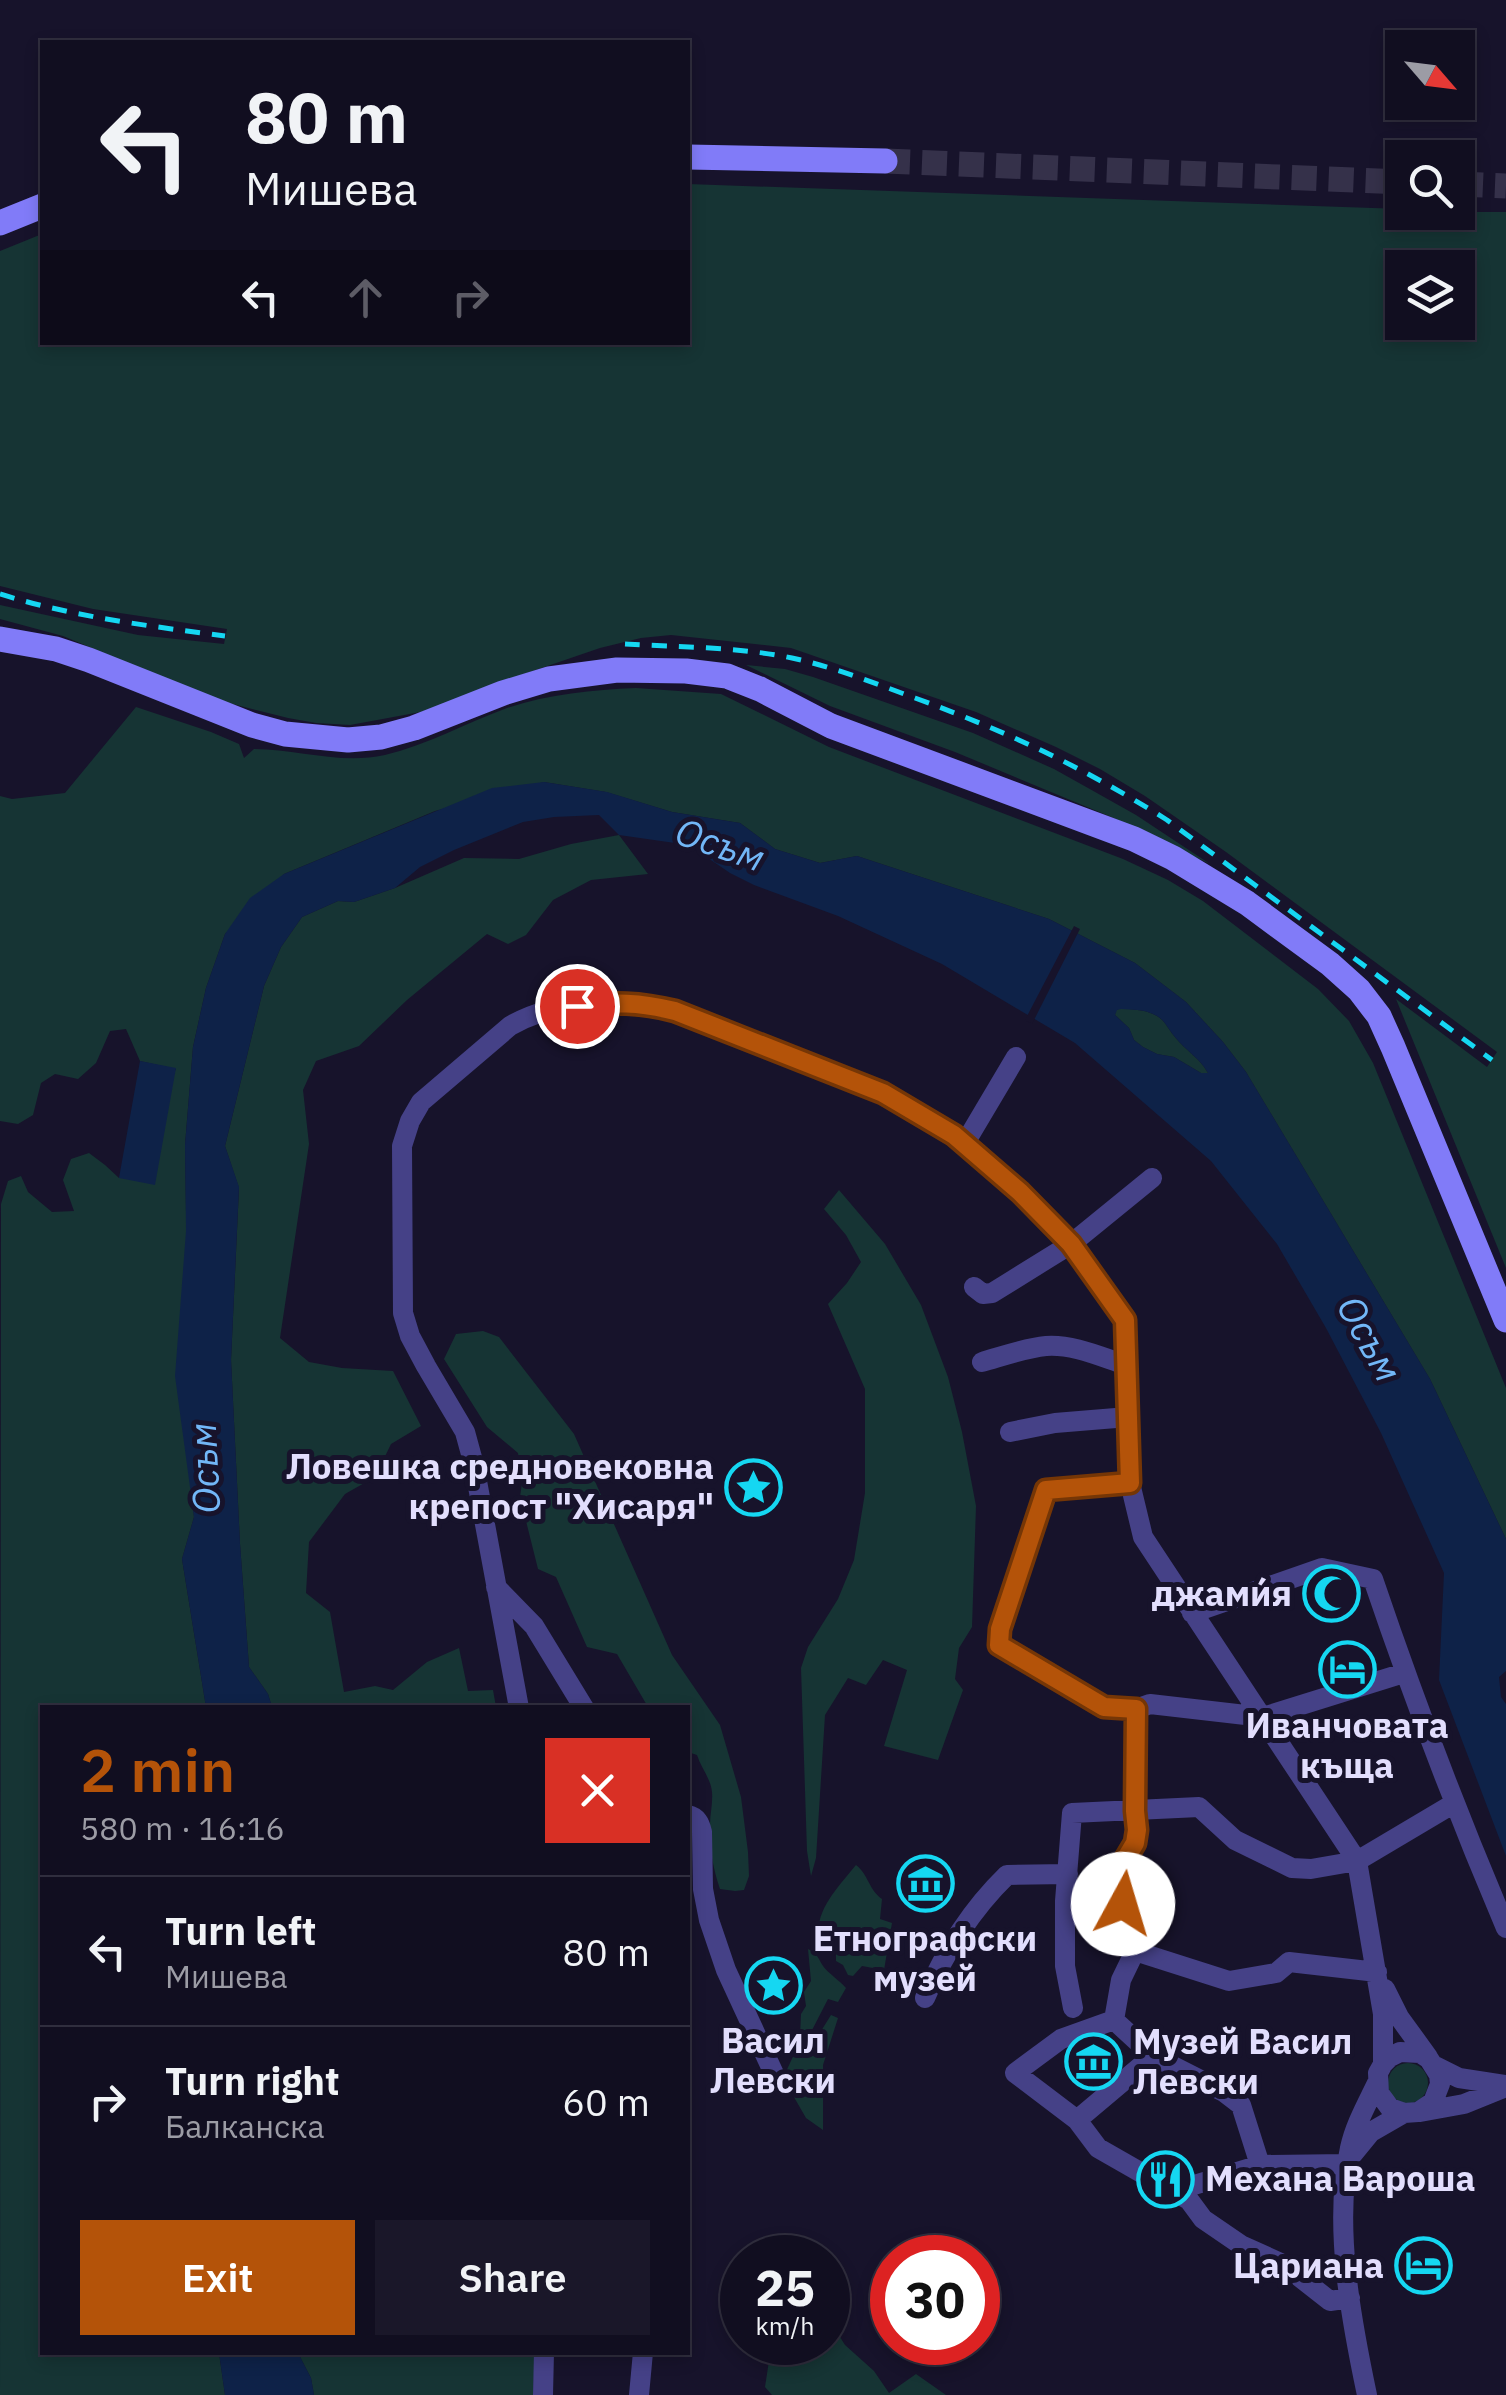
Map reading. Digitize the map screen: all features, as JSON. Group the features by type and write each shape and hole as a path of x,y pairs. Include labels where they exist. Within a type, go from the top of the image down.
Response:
{"street":[{"path":"690,157 885,161"},
{"path":"0,223 40,207"},
{"path":"5,639 89,660 252,725 285,734 348,740 414,728 503,693 565,676 617,670 727,676 831,726 1134,840 1214,881 1359,990 1379,1016 1393,1047 1506,1320"},
{"path":"519,1705 474,1466 464,1432 410,1336 403,1313 402,1146 421,1102 524,1017 615,1002 646,1004 675,1011 822,1068 916,1111 964,1143 1071,1244 1125,1320 1130,1483 1143,1537 1357,1861 1383,2014 1383,2101 1390,2108 1411,2113 1464,2104 1506,2086"},
{"path":"964,1143 1016,1057"},
{"path":"974,1287 982,1294 992,1293 1071,1244 1152,1178"},
{"path":"982,1362 1050,1346 1079,1350 1126,1365"},
{"path":"1010,1432 1055,1423 1128,1417"},
{"path":"1130,1483 1046,1490 1000,1629 999,1645 1104,1707 1136,1709 1150,1704 1263,1717 1404,1673"},
{"path":"1192,1614 1322,1568 1373,1579 1404,1673 1506,1928"},
{"path":"496,1587 534,1626 582,1705"},
{"path":"1114,2020 1121,1980 1135,1951 1123,1904 1123,1873 1137,1830 1136,1709"},
{"path":"1073,2008 1065,1966 1072,1812 1199,1807 1235,1840 1292,1868 1311,1869 1357,1861 1454,1804"},
{"path":"690,1816 695,1817 702,1832 703,1889 717,1946 775,2076"},
{"path":"926,1998 953,1940 981,1900 1007,1875 1068,1874"},
{"path":"1066,1901 1123,1904"},
{"path":"1135,1951 1229,1981 1276,1972 1288,1962 1377,1972"},
{"path":"1347,2164 1371,2132 1433,2102 1440,2084 1432,2063 1399,2017 1377,1972"},
{"path":"1114,2020 1153,2056 1224,2092 1240,2105 1260,2165"},
{"path":"1114,2020 1060,2039 1015,2073 1077,2120 1098,2148 1189,2200 1204,2219 1234,2240 1283,2264 1330,2301 1350,2298"},
{"path":"1367,2395 1353,2327 1343,2234 1347,2164 1354,2135 1380,2074 1390,2056 1420,2053 1459,2078 1506,2086"},
{"path":"1077,2120 1153,2056"},
{"path":"1171,2192 1260,2165 1347,2164"},
{"path":"543,2395 544,2355"},
{"path":"639,2395 642,2355"}],"green space":[{"path":"690,184 1385,208 1385,230 1475,230 1475,212 1506,212 1506,1268 1396,999 1487,1067 1497,1052 1226,852 1145,796 1056,747 976,712 791,648 671,635 600,648 426,711 350,725 316,723 217,700 63,636 0,619 0,605 138,635 224,644 227,629 93,609 0,586 0,251 40,235 40,345 690,345"},
{"path":"746,665 813,677 973,733 1054,769 1136,815 1210,864 1116,819 955,752 830,706"},
{"path":"636,688 721,694 829,747 1123,859 1168,880 1203,901 1318,989 1349,1021 1373,1063 1506,1388 1506,1539 1430,1379 1246,1072 1186,1002 1135,963 1049,919 857,856 820,863 775,849 740,823 672,812 606,792 544,782 435,811 284,874 225,934 206,988 193,1047 185,1145 190,1476 194,1517 182,1559 206,1705 40,1705 40,2355 219,2355 225,2395 0,2395 1,1204 8,1181 21,1176 28,1192 52,1212 74,1211 63,1180 71,1159 89,1153 119,1178 176,1069 140,1061 126,1029 110,1031 96,1063 78,1079 55,1074 41,1083 33,1115 18,1124 0,1121 0,796 12,799 65,793 136,707 239,744 244,758 254,749 368,758 401,751 507,708 587,692"},
{"path":"619,835 648,874 591,880 553,900 526,935 508,944 487,934 407,1000 359,1046 316,1061 303,1090 309,1144 280,1338 309,1362 393,1371 421,1426 391,1444 375,1477 345,1494 309,1542 306,1593 330,1612 344,1692 375,1686 393,1690 427,1662 459,1648 468,1691 493,1690 496,1705 271,1705 249,1667 231,1360 239,1188 225,1146 264,986 281,947 302,917 338,901 354,902 395,888 464,858 519,859"},
{"path":"1121,1008 1145,1011 1160,1018 1208,1073 1143,1047 1115,1015"},
{"path":"839,1190 885,1244 921,1305 948,1377 976,1506 972,1627 959,1648 955,1679 963,1690 938,1760 884,1746 907,1670 883,1660 866,1685 848,1678 825,1715 816,1858 811,1876 801,1668 854,1560 865,1493 865,1389 828,1304 861,1262 846,1235 824,1209"},
{"path":"483,1331 499,1337 574,1434 672,1655 720,1725 741,1797 749,1876 744,1890 720,1889 710,1841 711,1787 697,1755 690,1753 690,1705 647,1705 617,1654 587,1647 556,1577 538,1569 520,1497 518,1453 487,1427 444,1359 456,1334"},
{"path":"856,1865 882,1899 880,1919 892,1923 884,1970 862,1966 853,1976 836,1961 836,1950 829,1939 819,1936 819,1926 830,1898"},
{"path":"808,1949 846,1988 838,2002 828,1999 809,2036 800,2037 801,2014 806,2006 804,1992 811,1981"},
{"path":"831,2015 838,2018 823,2065 823,2130 806,2118 783,2078 797,2048 813,2044"},
{"path":"1408,2063 1422,2069 1428,2083 1422,2097 1408,2103 1394,2097 1388,2083 1394,2069"},
{"path":"850,2349 874,2371 889,2393 916,2374 946,2395 772,2395 765,2387 768,2365 850,2365"},
{"path":"299,2355 535,2355 533,2395 314,2395 311,2378"}],"water":[{"name":"Осъм","path":"544,782 607,792 672,812 740,823 775,849 820,863 857,856 1049,919 1135,963 1186,1002 1246,1072 1430,1379 1506,1539 1506,1671 1499,1677 1501,1697 1506,1704 1506,1856 1439,1680 1444,1573 1381,1433 1326,1328 1277,1244 1211,1161 1075,1043 942,964 838,916 754,885 689,845 619,835 599,815 523,822 454,850 420,867 395,888 354,902 338,901 302,917 281,947 264,986 225,1146 239,1187 231,1360 249,1667 271,1705 206,1705 182,1559 194,1517 175,1376 186,1231 185,1145 193,1047 206,988 225,934 250,898 284,874 492,788","holes":["1117,1010 1145,1011 1160,1018 1208,1073 1143,1047 1115,1015"]},
{"path":"140,1061 176,1068 155,1185 119,1178"},
{"path":"219,2355 299,2355 311,2378 314,2395 225,2395"}],"pier":[{"path":"1074,926 1080,929 1032,1024 1025,1020"}],"tunnel":[{"path":"885,161 1385,181"},
{"path":"1475,185 1506,186"}],"railway":[{"path":"0,594 84,615 225,636"},
{"path":"625,644 772,654 808,662 949,711 1044,752 1167,820 1492,1060"}],"place":[{"name":"Ловешка средновековна крепост \"Хисаря\"","path":"753,1487"},
{"name":"джами́я","path":"1331,1594"},
{"name":"Иванчовата къща","path":"1347,1670"},
{"name":"Етнографски музей","path":"925,1883"},
{"name":"Васил Левски","path":"773,1985"},
{"name":"Музей Васил Левски","path":"1094,2062"},
{"name":"Механа Вароша","path":"1166,2179"},
{"name":"Цариана","path":"1423,2266"}],"route":[{"path":"577,1006 615,1002 675,1011 883,1093 916,1111 954,1135 1020,1192 1071,1244 1125,1320 1130,1483 1046,1490 1000,1629 999,1645 1104,1707 1136,1709 1137,1830 1123,1873 1123,1904"}]}
